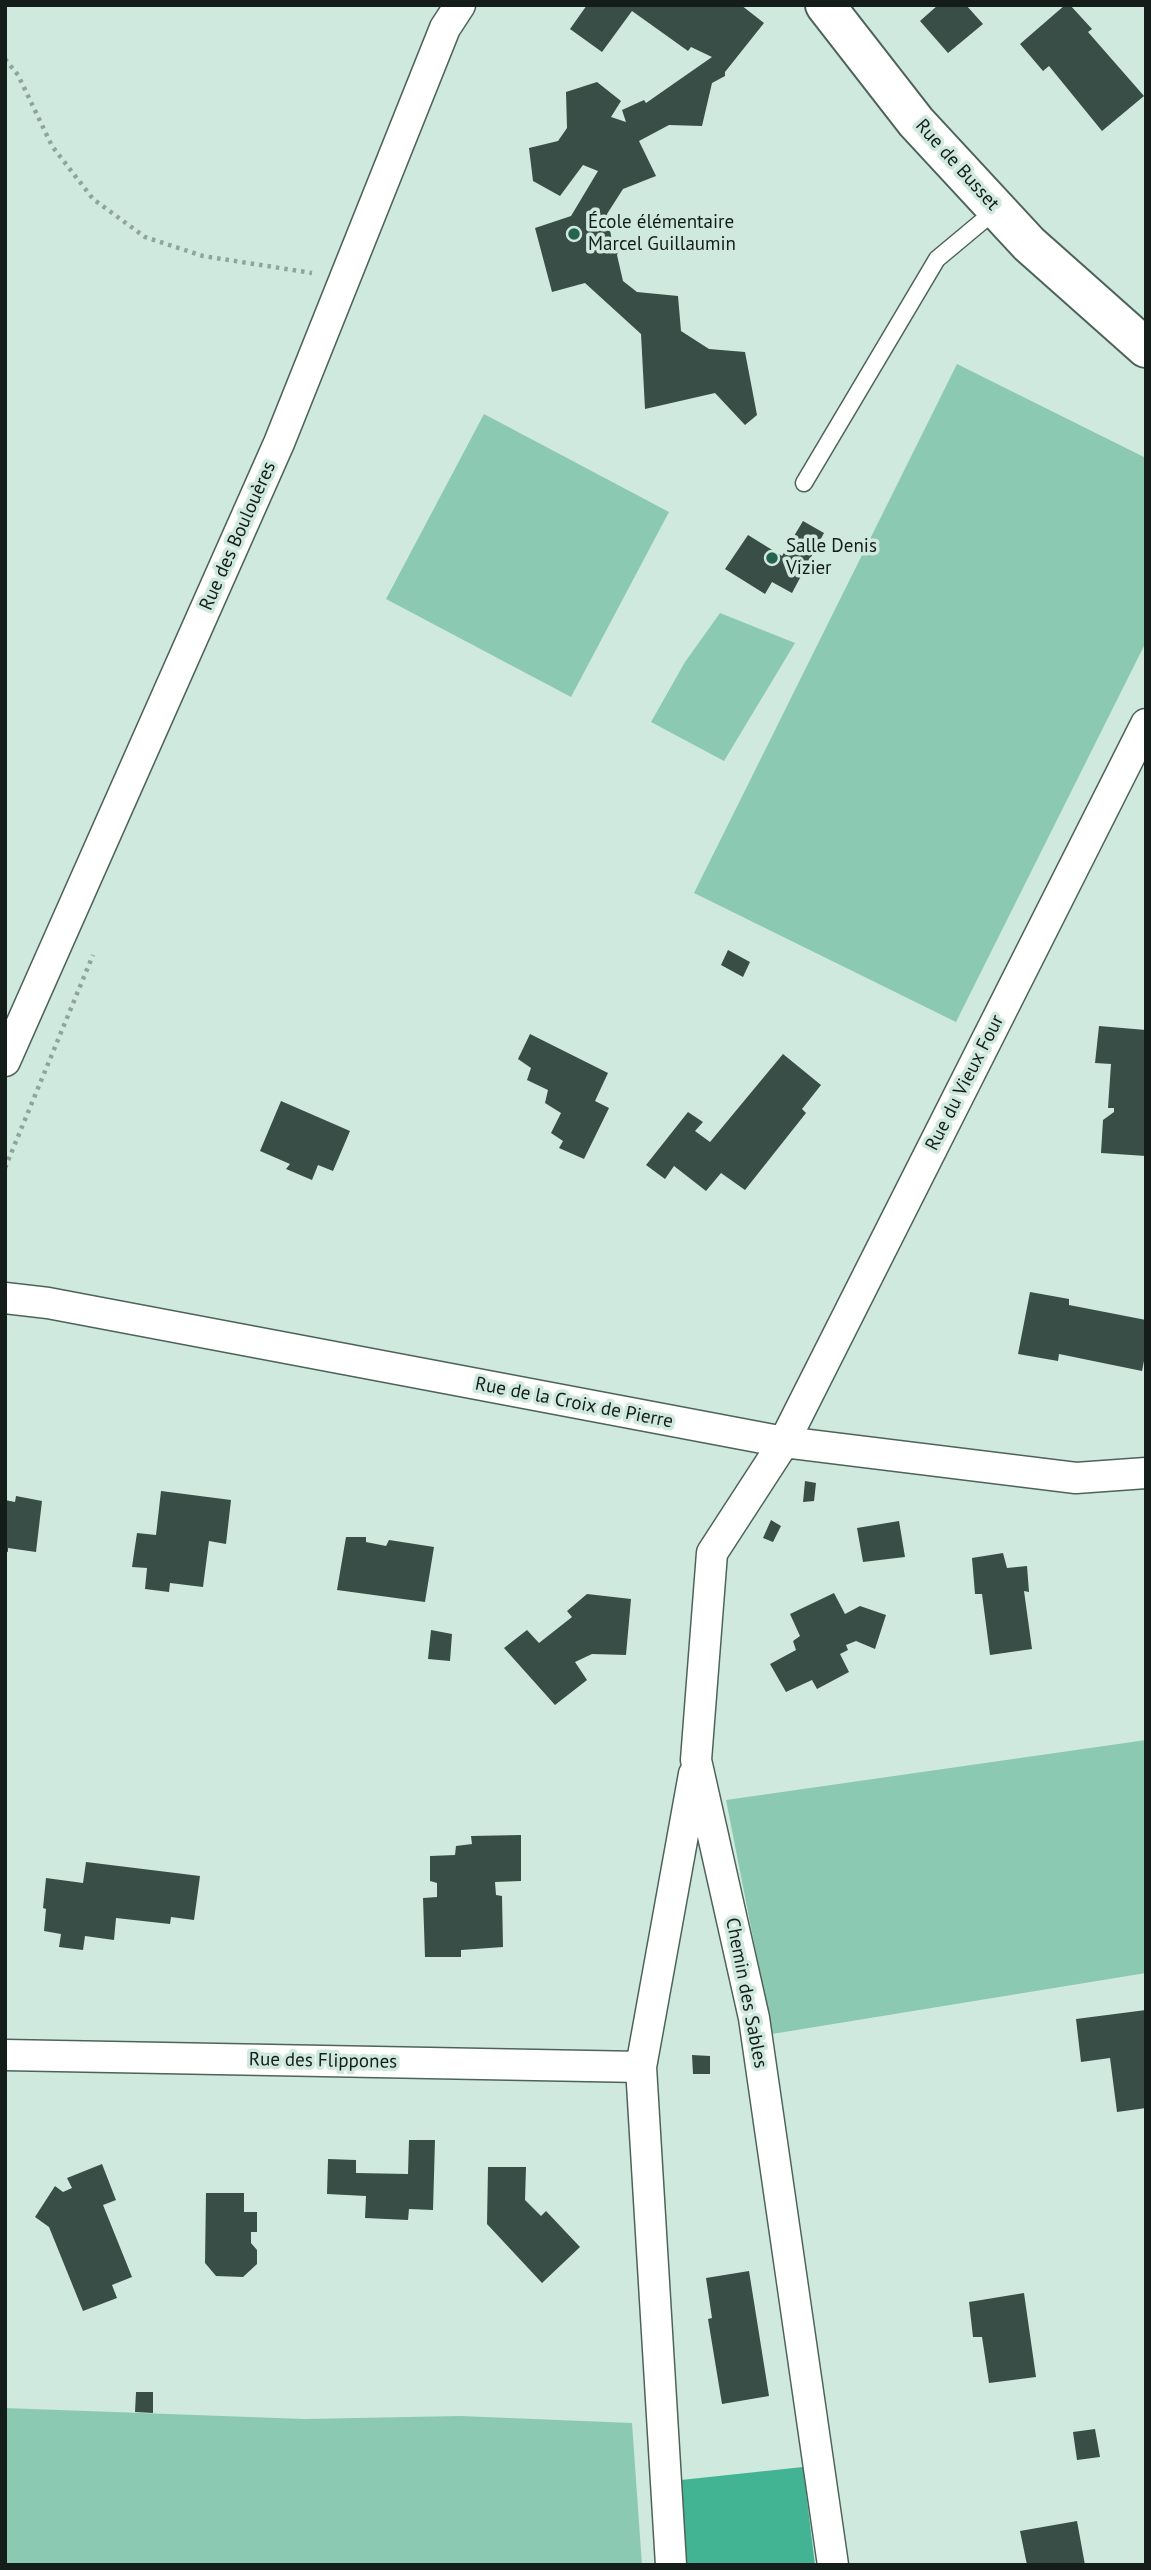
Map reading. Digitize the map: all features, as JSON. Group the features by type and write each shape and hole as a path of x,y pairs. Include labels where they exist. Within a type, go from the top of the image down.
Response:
{"street":[{"name":"Rue des Boulouères","path":"5,1061 279,443 445,28 460,5"},
{"name":"Rue de Busset","path":"825,5 916,122 1029,244 1146,348"},
{"name":"Rue de Busset","path":"1103,312 1146,332"},
{"name":"Rue du Vieux Four","path":"784,1442 1146,724"},
{"name":"Rue de la Croix de Pierre","path":"5,1298 48,1303 784,1442 1076,1478 1146,1474"},
{"name":"Chemin des Sables","path":"784,1442 712,1553 696,1760 754,2018 833,2565"},
{"path":"671,2565 641,2067 696,1760"},
{"name":"Rue des Flippones","path":"5,2055 641,2067"}],"lane":[{"path":"804,483 937,259 997,209"}],"path":[{"path":"5,59 18,75 52,146 93,199 145,237 203,256 305,271 343,284"}],"green space":[{"path":"957,364 1146,458 1146,642 956,1022 694,893"},
{"path":"484,414 669,512 571,697 386,599"},
{"path":"720,613 795,643 724,761 651,722 685,662"},
{"path":"1146,1740 1146,1973 772,2034 726,1800"},
{"path":"5,2408 304,2419 460,2416 632,2423 642,2565 5,2565"},
{"path":"803,2467 815,2565 687,2565 681,2480"}],"building":[{"name":"École élémentaire Marcel Guillaumin","path":"587,5 741,5 764,23 725,72 725,76 712,83 702,126 669,125 639,141 656,176 623,189 607,214 612,241 621,245 617,255 623,281 637,292 678,296 681,331 709,349 745,352 757,415 745,425 715,393 645,409 641,334 585,283 552,292 535,228 571,216 598,171 583,165 560,196 533,181 529,148 558,141 567,128 566,92 597,82 621,101 611,117 626,122 622,110 644,100 646,103 712,57 691,47 688,51 632,11 602,52 570,29"},
{"path":"938,5 966,5 983,24 948,53 920,21"},
{"path":"1065,5 1070,5 1092,29 1088,32 1144,96 1102,131 1049,66 1043,71 1020,44"},
{"name":"Salle Denis Vizier","path":"803,521 824,533 792,593 772,582 765,594 725,569 748,535 782,556"},
{"path":"728,950 750,962 743,977 721,965"},
{"path":"1099,1026 1146,1030 1146,1156 1101,1153 1103,1120 1114,1112 1114,1108 1108,1108 1111,1064 1095,1063"},
{"path":"530,1034 608,1073 595,1101 609,1108 584,1159 559,1148 563,1141 551,1133 561,1113 545,1103 548,1090 527,1080 531,1068 518,1059"},
{"path":"783,1054 821,1085 802,1109 806,1113 745,1190 721,1173 706,1191 674,1166 665,1179 646,1165 688,1112 703,1122 695,1131 710,1142"},
{"path":"281,1101 350,1131 333,1171 318,1165 312,1180 286,1169 290,1164 260,1151"},
{"path":"1030,1292 1069,1299 1069,1305 1146,1320 1146,1351 1142,1371 1059,1354 1058,1361 1018,1354"},
{"path":"805,1481 816,1483 814,1501 803,1502"},
{"path":"161,1491 231,1500 226,1544 209,1541 203,1587 170,1583 169,1592 145,1589 147,1568 132,1567 137,1533 156,1535"},
{"path":"16,1496 42,1501 36,1552 8,1548 8,1552 5,1551 5,1500 15,1502"},
{"path":"771,1520 781,1526 773,1542 763,1538"},
{"path":"899,1521 905,1557 863,1562 857,1528"},
{"path":"346,1537 366,1537 366,1542 386,1546 389,1540 434,1547 425,1602 337,1590"},
{"path":"1003,1553 1007,1568 1027,1566 1029,1592 1024,1591 1032,1649 990,1655 982,1594 975,1594 972,1558"},
{"path":"834,1593 845,1614 860,1606 886,1615 875,1649 856,1641 846,1645 848,1650 840,1654 849,1672 817,1689 812,1680 786,1692 770,1664 796,1650 793,1641 800,1636 790,1614"},
{"path":"587,1594 631,1599 626,1655 592,1654 575,1662 587,1680 555,1705 504,1648 527,1630 539,1643 572,1617 567,1611"},
{"path":"431,1630 452,1634 450,1661 428,1659"},
{"path":"521,1835 521,1881 495,1882 496,1895 502,1896 503,1947 461,1950 461,1957 425,1957 423,1898 437,1897 437,1883 430,1881 430,1856 455,1855 456,1846 472,1844 471,1836"},
{"path":"86,1862 200,1876 194,1920 171,1917 170,1924 116,1918 114,1940 85,1936 83,1950 59,1947 61,1934 44,1931 46,1878 83,1883"},
{"path":"1146,2010 1146,2108 1117,2112 1110,2058 1081,2062 1076,2019"},
{"path":"692,2055 710,2056 710,2074 693,2074"},
{"path":"409,2140 435,2140 433,2210 409,2209 408,2220 365,2218 366,2196 327,2194 328,2159 356,2160 356,2173 408,2174"},
{"path":"102,2164 116,2200 103,2205 132,2277 112,2285 117,2298 83,2311 49,2227 35,2217 55,2186 63,2192 72,2188 67,2178"},
{"path":"488,2167 526,2167 525,2200 541,2216 546,2211 580,2247 542,2283 487,2224"},
{"path":"206,2193 244,2193 244,2212 257,2212 257,2232 251,2232 251,2243 257,2250 257,2264 243,2277 216,2276 205,2263"},
{"path":"749,2271 769,2396 722,2404 708,2319 712,2318 706,2278"},
{"path":"1024,2293 1036,2377 989,2383 982,2337 973,2337 969,2302"},
{"path":"136,2392 153,2392 153,2413 135,2412"},
{"path":"1095,2429 1100,2457 1077,2460 1073,2432"},
{"path":"1077,2521 1085,2565 1027,2565 1020,2531"}],"place":[{"name":"École élémentaire Marcel Guillaumin","path":"574,234"},
{"name":"Salle Denis Vizier","path":"772,558"}]}
